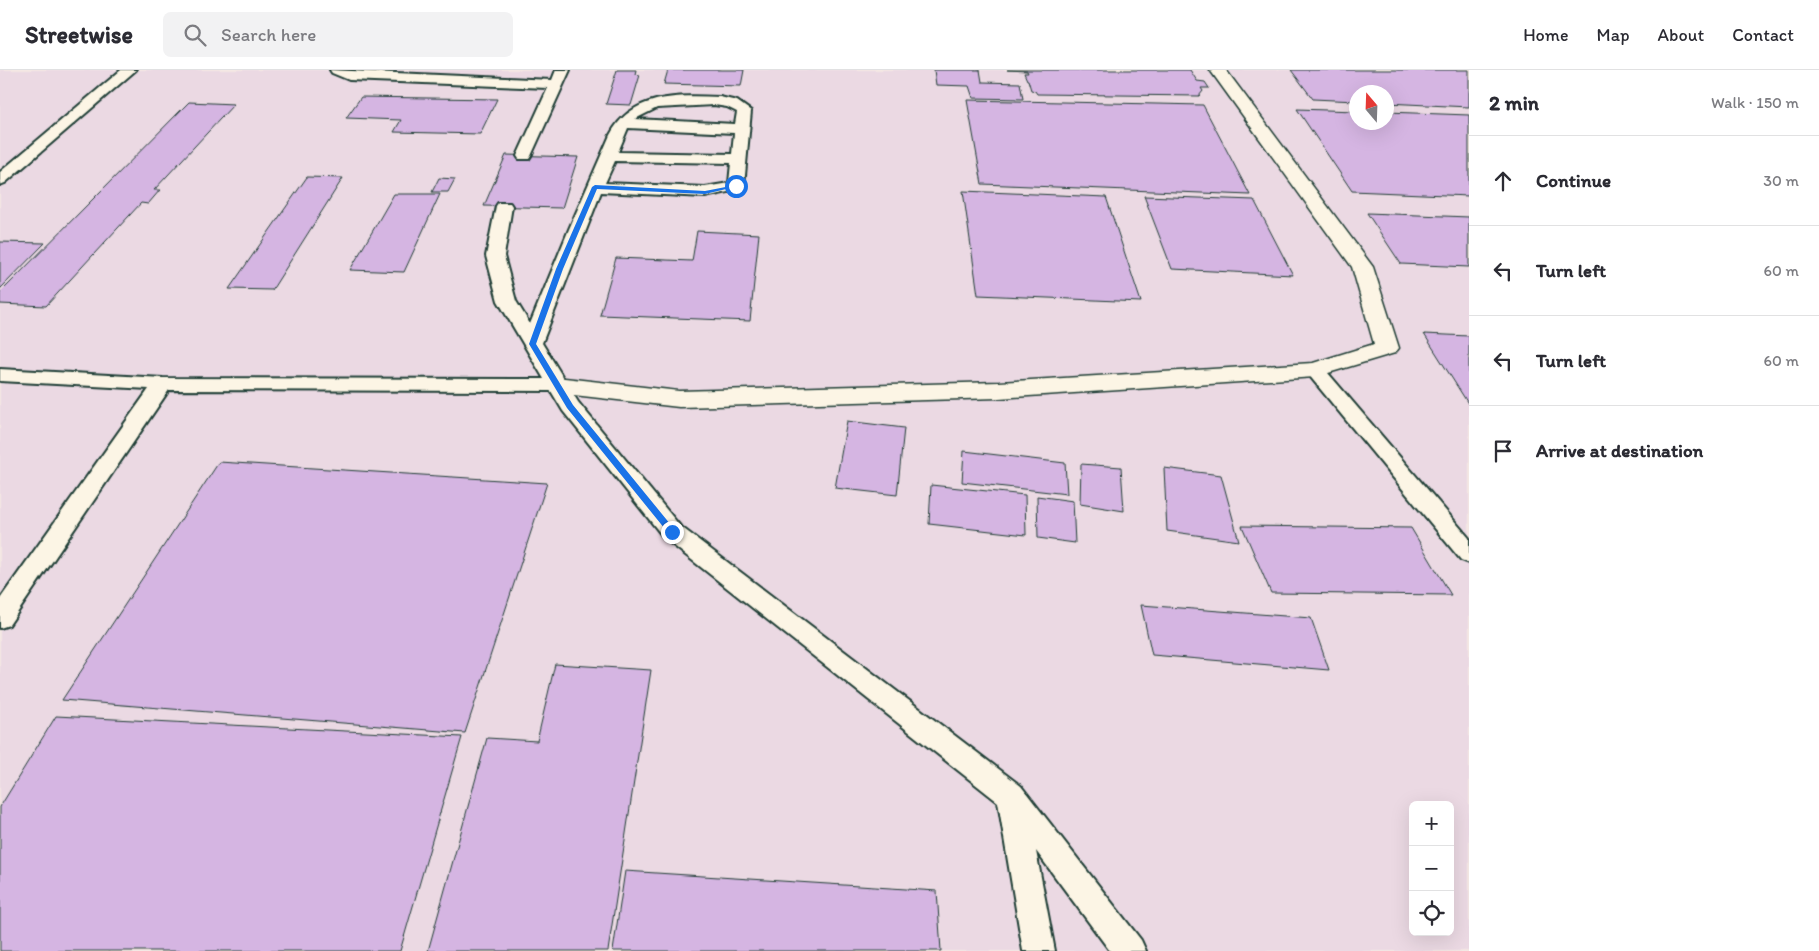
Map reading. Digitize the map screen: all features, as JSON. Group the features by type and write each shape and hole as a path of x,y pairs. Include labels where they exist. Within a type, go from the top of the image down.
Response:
{"street":[{"path":"556,385 679,399 999,390 1315,370 1387,348 1362,268 1218,70"}],"lane":[{"path":"0,180 130,70"},
{"path":"337,70 349,76 556,84"},
{"path":"524,156 563,70"},
{"path":"532,344 560,269 595,187 624,123 634,113 658,102 724,101 738,106 744,111 736,186 705,192 595,187"},
{"path":"624,123 742,129"},
{"path":"609,156 739,159"},
{"path":"504,206 495,256 507,301 570,406 672,532 1011,795 1130,951"},
{"path":"1315,370 1469,554"},
{"path":"0,376 163,384 556,385"},
{"path":"0,618 163,384"},
{"path":"1011,795 1039,951"}],"shaded area":[{"path":"0,70 1469,70 1469,951 0,951"}],"building":[{"path":"617,70 636,70 635,74 640,75 631,105 606,104"},
{"path":"668,70 744,70 741,86 664,84"},
{"path":"934,70 980,70 982,82 1020,83 1023,99 973,98 969,86 936,85"},
{"path":"1007,70 1190,70 1197,81 1205,82 1209,88 1201,88 1203,91 1199,96 1037,94 1031,90 1024,73 1028,73 1027,71"},
{"path":"1291,70 1469,70 1469,107 1394,103 1394,85 1349,85 1349,101 1313,99"},
{"path":"361,97 497,99 480,134 394,132 401,120 346,118"},
{"path":"967,100 1203,105 1250,195 982,184"},
{"path":"189,102 234,104 154,190 160,190 148,204 141,203 46,306 0,304 0,293"},
{"path":"1297,109 1349,111 1349,130 1394,130 1394,112 1469,115 1469,196 1352,191"},
{"path":"506,155 578,157 562,208 484,206"},
{"path":"307,177 343,178 272,290 229,289"},
{"path":"439,178 455,179 448,192 432,192"},
{"path":"963,191 1106,197 1141,302 978,295"},
{"path":"394,194 440,194 404,272 350,270"},
{"path":"1144,196 1254,200 1293,275 1172,269"},
{"path":"1367,213 1469,217 1469,267 1401,264"},
{"path":"697,231 759,234 750,321 600,315 616,258 692,261"},
{"path":"0,242 45,243 0,289"},
{"path":"1424,334 1469,336 1469,405"},
{"path":"847,421 904,428 897,495 835,488"},
{"path":"964,451 1065,463 1067,494 962,482"},
{"path":"219,462 547,483 465,733 62,700"},
{"path":"1081,464 1121,467 1124,511 1080,504"},
{"path":"1164,468 1221,475 1239,541 1167,531"},
{"path":"931,485 1025,495 1026,535 929,524"},
{"path":"1037,496 1073,501 1075,543 1038,538"},
{"path":"1242,526 1411,528 1451,595 1271,593"},
{"path":"1141,605 1311,618 1329,670 1152,655"},
{"path":"555,664 651,670 608,951 428,951 487,738 537,741"},
{"path":"56,716 462,737 400,951 0,951 0,807"},
{"path":"625,871 937,891 941,951 613,951"}],"route":[{"path":"672,532 570,406 532,344 560,269 595,187 705,192 736,186"}]}
